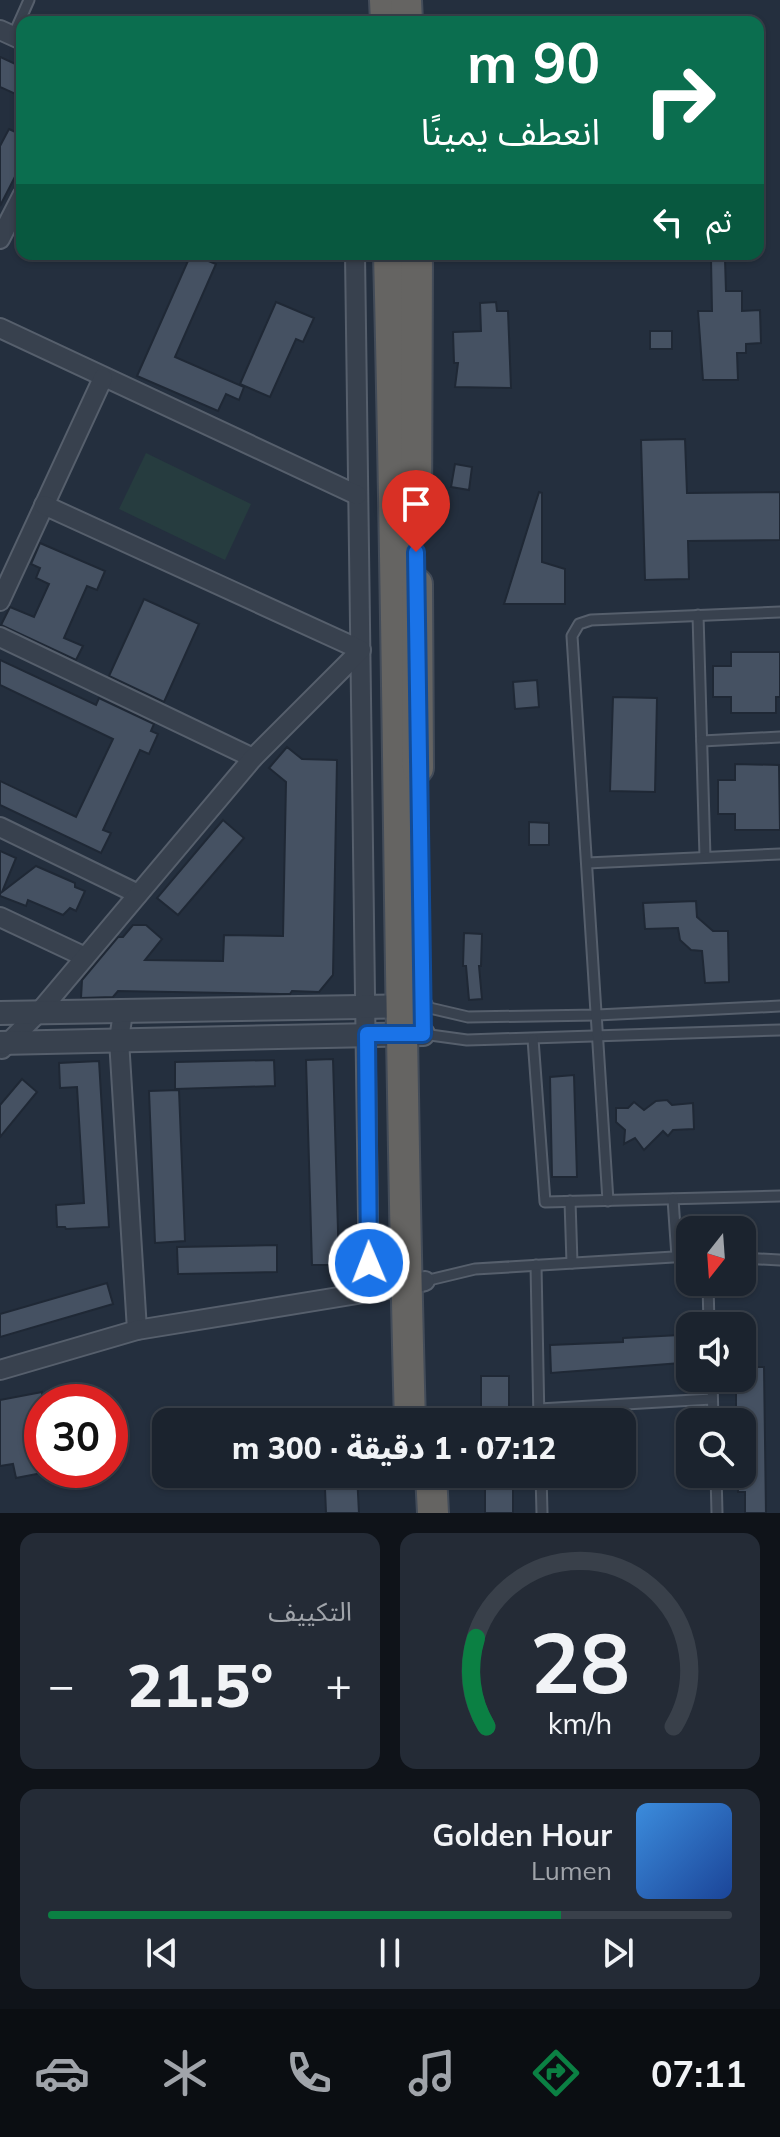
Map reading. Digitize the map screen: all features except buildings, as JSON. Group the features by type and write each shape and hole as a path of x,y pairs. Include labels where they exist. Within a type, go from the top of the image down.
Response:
{"highway":[{"path":"389,260 396,733 412,1020"},
{"path":"411,1408 416,1283 412,1020 417,741 417,260"},
{"path":"416,1283 429,1408"},
{"path":"411,1488 412,1513"},
{"path":"432,1488 433,1513"}],"street":[{"path":"0,239 16,208"},
{"path":"355,260 369,1292"},
{"path":"0,328 357,495"},
{"path":"0,601 103,378"},
{"path":"44,505 361,650"},
{"path":"0,637 253,758"},
{"path":"3,1046 40,1011 253,758 361,650"},
{"path":"0,827 138,894"},
{"path":"0,917 85,957"},
{"path":"0,1013 365,1007 412,1020"},
{"path":"123,1012 119,1040 137,1330"},
{"path":"3,1046 367,1034 412,1020"},
{"path":"0,1370 137,1330 416,1283"}],"lane":[{"path":"608,1201 572,636 579,624 591,620 780,612"},
{"path":"698,615 705,857"},
{"path":"702,741 780,737"},
{"path":"587,863 780,854"},
{"path":"412,1020 780,1006"},
{"path":"412,1020 467,1040 780,1030"},
{"path":"533,1039 545,1202 780,1196"},
{"path":"673,1199 676,1242"},
{"path":"570,1201 572,1263"},
{"path":"416,1283 475,1269 676,1257"},
{"path":"756,1259 780,1260"},
{"path":"536,1265 539,1408"},
{"path":"712,1392 712,1408"},
{"path":"556,1408 712,1399"},
{"path":"541,1488 542,1513"},
{"path":"716,1488 717,1513"}],"green space":[{"path":"146,453 251,504 225,560 119,509"}],"route":[{"path":"369,1263 367,1034 423,1034 416,552"}]}
